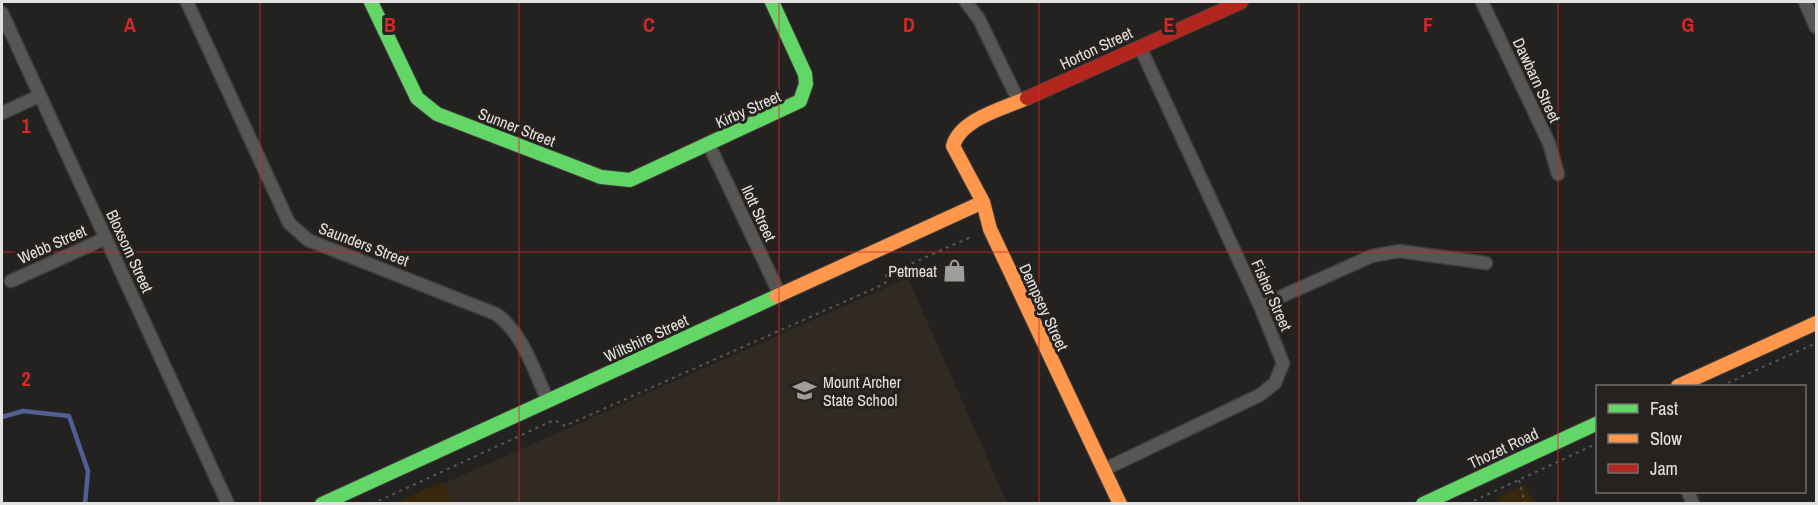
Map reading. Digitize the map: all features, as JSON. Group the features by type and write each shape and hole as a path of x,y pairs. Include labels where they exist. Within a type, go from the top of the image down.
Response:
{"street":[{"name":"Saunders Street","path":"187,2 290,224 308,240 496,314 517,334 548,401"},
{"name":"Sunner Street","path":"371,2 417,98 437,114 601,177 616,180 642,176 709,145"},
{"name":"Kirby Street","path":"709,145 800,101 806,84 805,74 772,2"},
{"path":"966,2 979,19 1019,102"},
{"name":"Horton Street","path":"966,126 1241,2"},
{"name":"Dawbarn Street","path":"1482,2 1548,143 1558,174"},
{"path":"1805,2 1816,27"},
{"name":"Bloxsom Street","path":"2,13 228,504"},
{"name":"Fisher Street","path":"1103,470 1260,395 1275,383 1283,363 1260,306 1140,46"},
{"path":"2,113 39,96"},
{"name":"Dempsey Street","path":"966,126 956,134 953,146 983,202 990,229 1120,504"},
{"name":"Ilott Street","path":"709,145 780,295"},
{"name":"Wiltshire Street","path":"322,504 983,202"},
{"name":"Webb Street","path":"11,281 106,238"},
{"path":"1260,306 1372,256 1400,251 1486,263"},
{"path":"1682,385 1816,323"},
{"name":"Thozet Road","path":"1423,504 1596,424"}],"path":[{"path":"372,504 554,420 565,426 882,285 886,282 886,275 974,236"},
{"path":"1725,385 1816,343"},
{"path":"1467,504 1596,444"},
{"path":"1519,480 1525,504"}],"shaded area":[{"name":"Mount Archer State School","path":"908,278 1007,503 397,504"},
{"path":"442,482 452,503 395,503"},
{"path":"1525,485 1534,503 1501,503 1498,497"}],"waterway":[{"path":"2,417 23,411 69,416 88,471 85,504"}],"traffic: fast":[{"path":"371,2 417,98 437,114 601,177 630,180 800,101 806,84 805,74 772,2"},
{"path":"322,504 777,296"},
{"path":"1423,504 1596,424"}],"traffic: slow":[{"path":"1027,98 973,122 957,137 953,146 983,202 990,229 1120,504"},
{"path":"777,296 983,202"},
{"path":"1680,385 1816,323"}],"traffic: jam":[{"path":"1027,98 1241,2"}],"place":[{"name":"Petmeat","path":"955,271"},
{"name":"Mount Archer State School","path":"805,391"}]}
